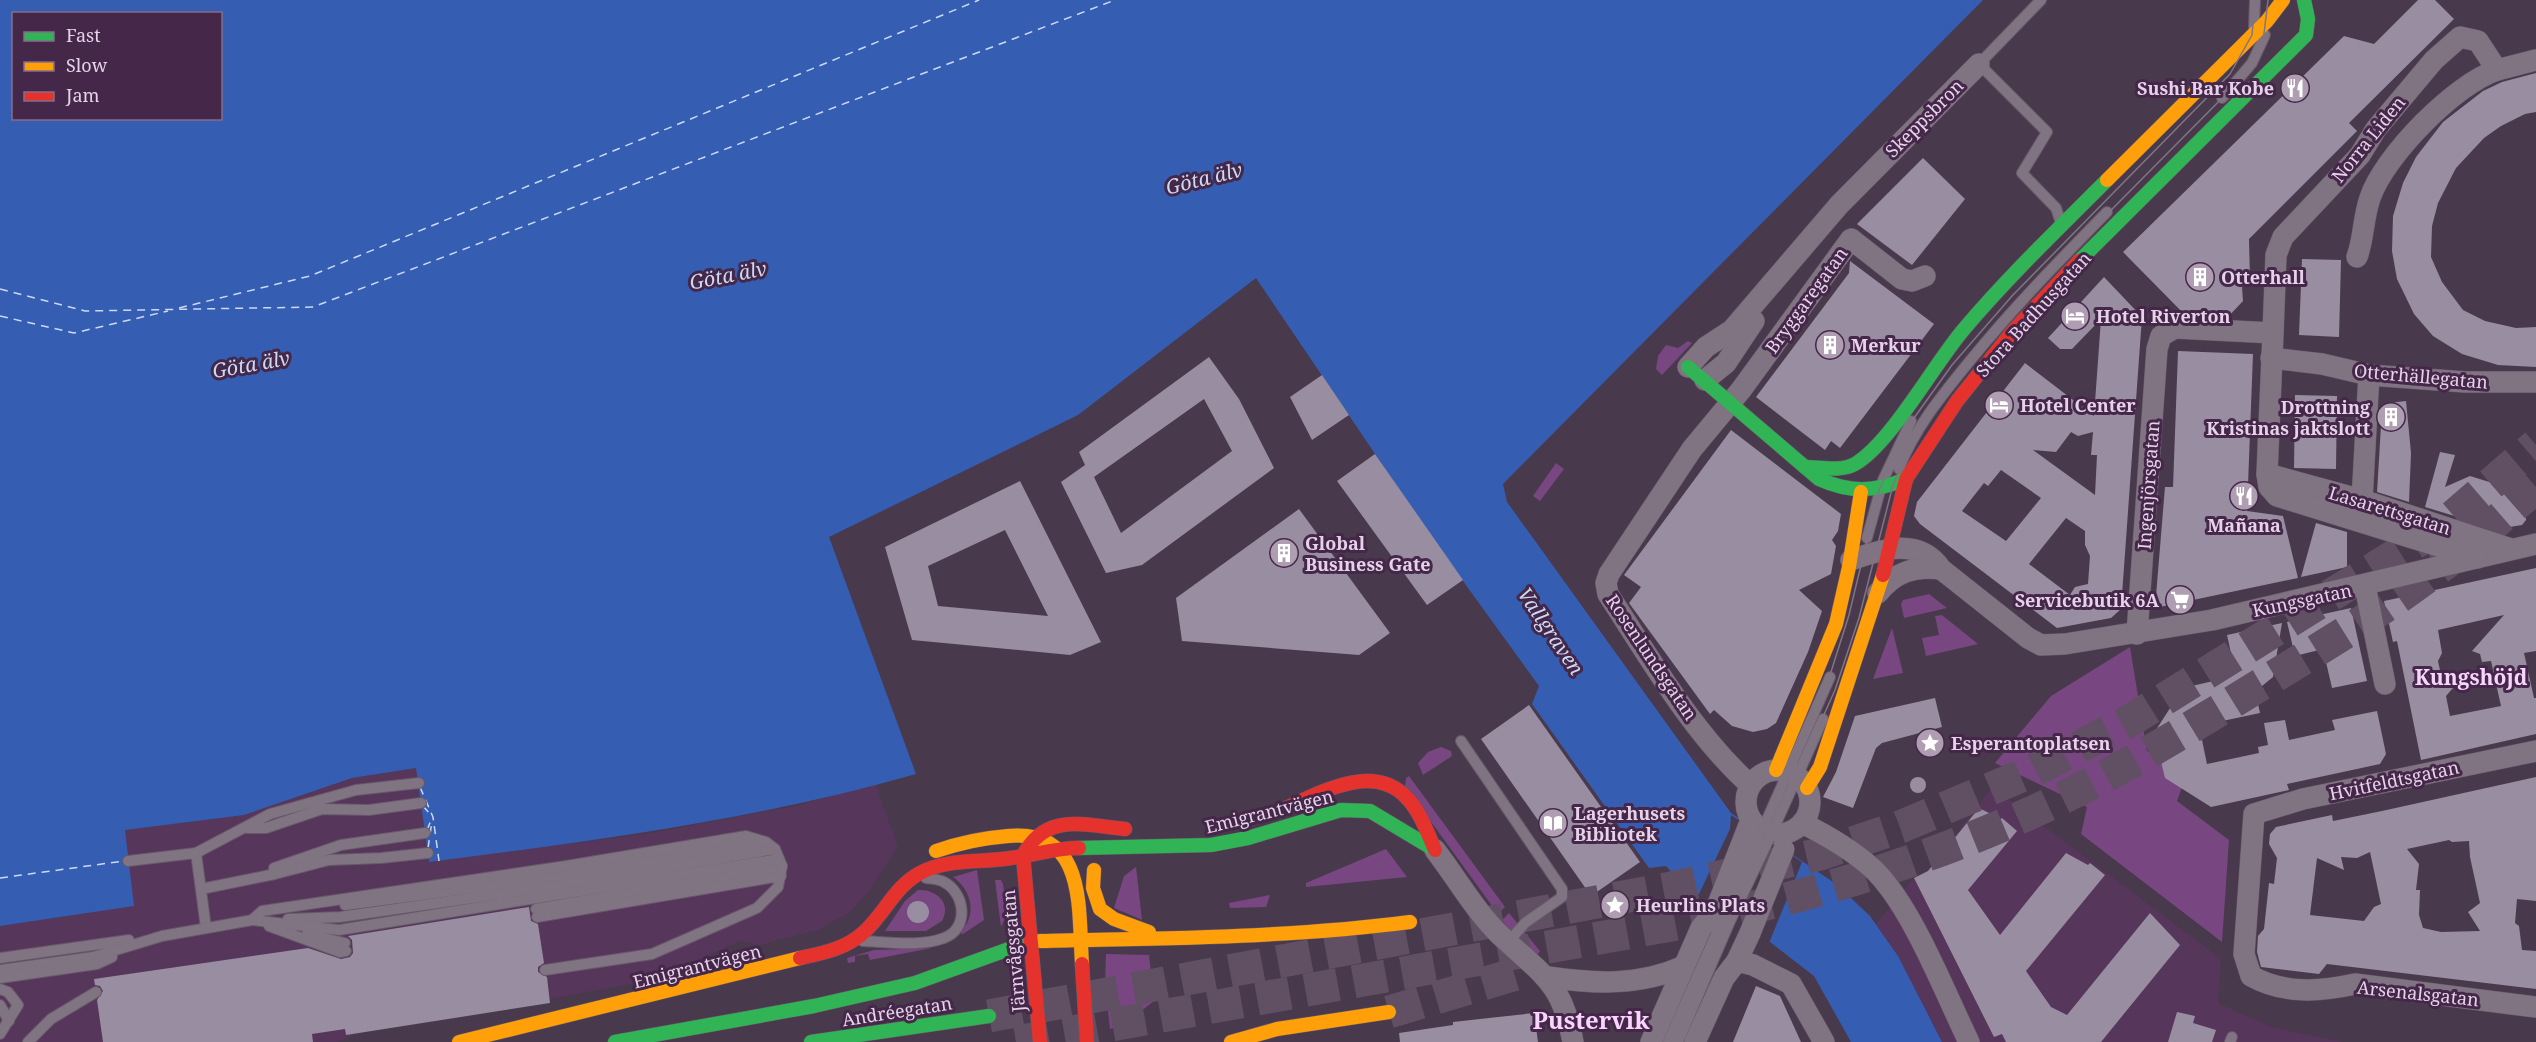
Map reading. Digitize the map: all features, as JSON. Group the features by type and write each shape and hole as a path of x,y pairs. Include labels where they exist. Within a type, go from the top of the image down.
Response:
{"main road":[{"name":"Stora Badhusgatan","path":"1879,443 1964,330 2061,223 2267,21 2283,0"},
{"name":"Stora Badhusgatan","path":"1870,491 1871,558 1877,594 1820,767 1792,776 1782,748 1814,683 1831,639 1871,558 1899,482 1957,401 2013,331 2153,185 2307,35 2308,19 2304,0"},
{"path":"1688,367 1819,479 1834,487 1870,491 1899,482"},
{"path":"1805,467 1844,468 1854,464 1879,443"},
{"name":"Emigrantvägen","path":"1266,816 1341,783 1361,779 1376,780 1392,786 1410,803 1426,824 1436,850"},
{"name":"Emigrantvägen","path":"459,1042 819,956 856,941 872,928 905,883 914,876 944,865 1023,856 1041,850 1058,848 1211,845 1248,838 1314,816 1341,810 1370,811 1436,850"},
{"name":"Emigrantvägen","path":"914,876 921,861 933,852 962,842 1024,837 1053,825 1144,831"},
{"name":"Emigrantvägen","path":"1166,832 1198,831"},
{"path":"1023,856 1024,837 1052,842 1058,848 1075,881 1087,1042"},
{"path":"1078,902 1094,870 1120,847"},
{"name":"Järnvågsgatan","path":"1023,856 1040,1042"},
{"path":"1094,870 1092,886 1097,906 1106,915 1147,931 1154,938"},
{"path":"615,1042 814,1006 915,983 1031,941 1319,933 1410,922"},
{"path":"1231,1042 1277,1029 1389,1012"},
{"name":"Andréegatan","path":"811,1042 989,1016"}],"street":[{"name":"Norra Liden","path":"2273,333 2276,255 2283,237 2294,223 2360,155 2376,129 2455,39 2465,37 2478,41 2497,70"},
{"name":"Norra Liden","path":"2357,257 2362,243 2370,198 2395,155 2464,87 2497,70 2536,60"},
{"name":"Skeppsbron","path":"1688,367 1706,347 1732,330 1809,237 1914,126 1979,63"},
{"name":"Skeppsbron","path":"1705,380 1726,363 1809,237"},
{"name":"Bryggaregatan","path":"1729,403 1741,390 1851,239 1902,279 1912,281 1925,276"},
{"name":"Ingenjörsgatan","path":"2137,634 2157,349 2162,336 2175,328 2273,333"},
{"path":"2267,474 2273,333"},
{"name":"Otterhällegatan","path":"2271,358 2322,364 2369,375 2465,382 2536,382"},
{"path":"2362,500 2369,375"},
{"name":"Rosenlundsgatan","path":"1729,403 1651,508 1609,574 1606,583 1608,594 1664,681 1728,764 1750,785"},
{"name":"Stora Badhusgatan","path":"1870,491 1879,443"},
{"name":"Lasarettsgatan","path":"2477,558 2277,496 2270,487 2267,474 2362,500 2511,549"},
{"name":"Kungsgatan","path":"1871,558 1911,548 1923,551 1941,569 2028,638 2041,645 2137,634 2365,586 2536,544"},
{"path":"1877,594 1888,581 1912,568 1941,569"},
{"path":"2365,586 2385,684"},
{"name":"Hvitfeldtsgatan","path":"2254,814 2303,799 2536,751"},
{"path":"1651,1042 1701,928 1724,914 1771,831 1809,809 1792,776 1759,776 1750,785 1746,802 1771,831 1855,855 1885,884 1920,941 1969,1042"},
{"name":"Arsenalsgatan","path":"2254,814 2244,937 2244,954 2251,976 2270,987 2329,989 2355,984 2536,1007"},
{"path":"1695,1042 1724,978 1737,961 1750,933 1771,831"},
{"path":"1436,850 1500,935 1548,977 1568,1013 1573,1042"},
{"path":"1737,961 1753,965 1791,984 1824,1042"},
{"path":"1548,977 1576,981 1629,982 1665,975 1684,966"}],"lane":[{"name":"Skeppsbron","path":"1979,63 2041,0"},
{"path":"2255,0 2252,35 2230,75 2210,102 2252,63 2263,42 2268,0"},
{"path":"1979,63 2047,132 2022,173 2056,208 2061,223"},
{"path":"1870,491 1929,396 2012,296 2109,203 1944,392 1909,444 1899,482"},
{"path":"1911,399 1929,396"},
{"path":"1842,641 1871,558"},
{"path":"1792,776 1846,662 1871,558"},
{"path":"1771,831 1834,664"},
{"path":"1461,741 1562,890 1562,897 1525,923 1509,941"},
{"path":"128,861 196,853 270,814 356,790 418,783"},
{"path":"247,828 266,828 322,809 369,810 421,803"},
{"path":"256,878 275,867 341,845 425,833"},
{"path":"252,920 262,911 566,866 746,836 776,858 778,887 756,908 652,954 545,970"},
{"path":"196,853 206,928"},
{"path":"201,888 256,878 328,860 428,853"},
{"path":"536,913 776,858"},
{"path":"0,958 571,875 776,858"},
{"path":"252,920 339,930 776,858"},
{"path":"856,941 929,941 941,939 957,929 962,919 962,910 956,892 943,881 914,876"},
{"path":"1668,1042 1724,914"},
{"path":"1678,1042 1724,914"},
{"path":"252,920 340,952 345,947"},
{"path":"0,970 93,957 162,936"},
{"path":"0,978 97,963 162,936"},
{"path":"0,989 8,993 18,1005 0,1034"},
{"path":"28,1042 51,1019 96,992"},
{"path":"0,1005 9,1021"}],"shaded area":[{"path":"1688,341 1692,343 1662,375 1656,369 1658,356 1666,345 1678,348"},
{"path":"1556,463 1564,469 1540,501 1533,496"},
{"path":"1929,594 1947,608 1904,618 1901,604 1903,600"},
{"path":"1942,615 1978,644 1926,656 1922,638 1939,635 1935,616"},
{"path":"1892,628 1903,673 1873,679"},
{"path":"2130,647 2147,751 2161,754 2182,787 2177,801 2229,840 2222,942 2081,834 2087,807 1995,763 2051,696"},
{"path":"1441,747 1451,751 1452,756 1423,775 1418,763 1428,752"},
{"path":"416,768 429,862 651,833 795,806 861,787 876,785 898,847 869,891 850,912 818,930 759,945 740,941 654,980 360,1033 336,1042 0,1042 0,926 133,906 124,830 244,815 352,778"},
{"path":"1409,776 1505,907 1498,914 1405,786 1406,778"},
{"path":"1992,787 2221,959 2218,1003 2271,1027 2343,1042 1942,1042 1898,956 1876,924 1914,878 1926,872 1928,876 1933,865"},
{"path":"1386,849 1407,877 1306,887 1306,883"},
{"path":"1136,867 1142,920 1114,908 1124,876"},
{"path":"977,870 984,920 963,934 959,933 969,919 970,904 965,889 953,877"},
{"path":"995,880 1001,880 1003,884 1007,913 1001,927"},
{"path":"918,890 931,892 944,903 945,914 942,921 926,931 885,931 905,901"},
{"path":"1270,895 1266,907 1230,908 1229,903"},
{"path":"1509,913 1540,951 1536,957 1515,939 1502,920"},
{"path":"932,948 870,960 868,954 855,956 855,962 848,963 847,958 874,950"},
{"path":"1106,954 1149,955 1154,1001 1123,1025 1110,1029 1105,984"}],"water":[{"path":"0,0 1983,0 1503,484 1507,502 1731,813 1836,884 1870,916 1898,956 1942,1042 1851,1042 1814,976 1770,942 1683,884 1666,866 1649,868 1532,704 1539,686 1434,541 1256,278 1078,415 829,537 916,774 735,817 552,846 429,862 416,768 352,778 244,815 125,830 134,906 0,926"}],"pier":[{"path":"1731,815 1802,862 1769,943 1698,896 1730,829"}],"building":[{"path":"2418,0 2435,0 2454,19 2349,123 2357,131 2249,239 2250,280 2242,287 2243,301 2227,318 2186,316 2123,252 2344,36 2374,44"},
{"path":"2536,73 2536,112 2525,114 2501,126 2484,138 2456,168 2438,203 2432,226 2431,257 2442,282 2463,310 2485,321 2516,328 2536,327 2536,367 2498,365 2462,354 2433,336 2414,314 2397,279 2392,251 2393,216 2403,183 2416,157 2443,122 2483,91 2502,82"},
{"path":"1923,158 1965,199 1912,265 1857,224"},
{"path":"2302,259 2341,260 2339,337 2299,335"},
{"path":"1850,261 1934,324 1840,448 1831,441 1825,450 1756,397 1849,273"},
{"path":"2104,277 2142,317 2121,609 2111,618 2057,628 1920,524 1914,516 1917,502 2025,363 2094,416 2101,319 2072,349 2060,349 2048,338","holes":["2071,432 2078,436 2093,432 2091,455 2097,455 2095,495 2033,450 2056,452","2001,470 2041,498 2006,541 1962,511 1984,483 1988,486","2066,518 2085,531 2085,545 2090,556 2088,584 2075,587 2070,595 2029,564"]},
{"path":"2178,351 2253,354 2247,511 2283,516 2298,578 2155,608 2165,487 2173,487"},
{"path":"1209,357 1239,399 1274,468 1142,565 1106,573 1061,482 1085,465 1079,452","holes":["1204,399 1232,451 1121,533 1094,477"]},
{"path":"1322,375 1349,415 1312,440 1290,397"},
{"path":"2295,395 2337,396 2336,469 2294,468"},
{"path":"2406,401 2411,453 2409,502 2377,492 2382,409 2388,403"},
{"path":"1731,430 1841,514 1838,531 1832,540 1836,546 1831,574 1799,590 1822,611 1808,652 1776,723 1767,729 1753,732 1732,726 1714,710 1710,714 1629,603 1641,587 1624,575"},
{"path":"2440,452 2455,455 2445,487 2470,476 2499,485 2500,483 2524,484 2526,520 2522,525 2497,529 2425,507"},
{"path":"1375,454 1463,580 1427,605 1337,481"},
{"path":"1020,481 1101,642 1070,655 912,640 885,547","holes":["1005,530 1048,616 938,606 928,566"]},
{"name":"Global Business Gate","path":"1299,509 1390,633 1359,655 1182,641 1176,598"},
{"path":"2316,523 2347,532 2347,567 2301,577"},
{"path":"2536,568 2536,651 2524,653 2534,698 2536,698 2536,734 2421,760 2397,641 2393,642 2384,601","holes":["2504,615 2472,651 2480,654 2482,662 2491,661 2501,706 2450,716 2446,696 2453,688 2443,684 2438,661 2442,653 2438,630"]},
{"path":"2351,608 2367,681 2332,688 2323,649 2295,656 2287,622"},
{"path":"2282,623 2273,677 2262,686 2255,688 2256,692 2250,696 2256,695 2260,713 2213,723 2202,740 2207,764 2259,753 2258,747 2268,745 2264,723 2285,720 2289,740 2335,730 2332,720 2377,711 2386,754 2380,764 2287,784 2289,790 2211,807 2165,778 2154,733 2183,688 2222,679 2218,662 2232,658 2227,635"},
{"path":"1935,698 1942,727 1882,743 1876,748 1853,808 1823,797 1836,772 1855,716"},
{"path":"1529,705 1640,862 1591,896 1481,739"},
{"path":"1915,777 1921,777 1926,785 1924,791 1915,793 1910,788 1910,782"},
{"path":"2536,777 2536,901 2517,899 2515,923 2519,926 2522,950 2536,951 2536,989 2327,964 2319,974 2261,967 2257,952 2258,936 2264,929 2269,883 2274,884 2277,858 2269,844 2270,834 2276,827 2332,815 2333,821","holes":["2449,840 2452,842 2469,841 2470,857 2480,903 2468,912 2480,931 2441,932 2423,928 2419,915 2420,890 2416,890 2419,864 2407,849","2370,852 2381,904 2374,907 2364,921 2310,915 2317,858 2344,870 2341,857 2357,858"]},
{"path":"1979,808 2002,818 2017,831 1968,890 2000,935 2066,853 2088,865 2090,863 2105,875 2026,971 2051,1007 2067,1015 2150,913 2180,945 2101,1042 2006,1042 2002,1034 1994,1037 1914,878 1928,871"},
{"path":"914,901 922,901 929,908 929,916 922,923 914,923 907,916 907,908"},
{"path":"529,907 531,921 538,924 544,963 538,967 538,972 547,977 550,1003 346,1035 345,1029 312,1034 313,1042 103,1042 97,1000 103,991 100,986 95,985 94,979 308,948 341,959 350,957 353,953 352,940 348,936"},
{"path":"1756,986 1780,996 1801,1042 1733,1042"},
{"path":"2177,1012 2195,1016 2193,1023 2216,1030 2212,1042 2168,1042"},
{"path":"1534,1013 1538,1042 1400,1042 1399,1033 1453,1025 1453,1022"}],"ferry route":[{"path":"179,308 310,276 979,0"},
{"path":"0,289 85,311 313,307 1115,0"},
{"path":"0,316 74,333 168,311"},
{"path":"420,787 433,817 439,861"},
{"path":"423,806 430,814"},
{"path":"427,830 432,818"},
{"path":"428,848 432,821"},
{"path":"0,878 124,861"}],"tunnel":[{"path":"989,1016 1666,889 1820,854 1900,827 2033,771 2131,720 2442,526 2536,445"},
{"path":"1016,1042 1683,923 1778,901 1917,859 2052,803 2132,762 2183,732 2327,644 2392,601 2461,551 2536,487"},
{"path":"1389,1012 1529,970"}],"tram line":[{"path":"1738,883 1830,675 1849,615 1879,490 1909,425 1952,365 2012,296 2230,74 2252,35 2255,0"},
{"path":"1678,1042 1835,690 1859,618 1893,485 1914,437 1944,392 2022,300 2240,80 2263,42 2268,0"},
{"path":"1668,1042 1721,921"}],"traffic: fast":[{"path":"2079,261 2306,35 2308,19 2304,0"},
{"path":"1805,467 1843,468 1855,464 1869,454 1897,421 1952,344 1981,309 2107,180"},
{"path":"1688,367 1819,479 1852,489 1884,486 1906,479"},
{"path":"1079,848 1211,845 1248,838 1341,810 1370,811 1435,850"},
{"path":"615,1042 814,1006 915,983 1031,941 1041,941"},
{"path":"811,1042 989,1016"}],"traffic: slow":[{"path":"2107,180 2267,21 2283,0"},
{"path":"1776,770 1836,624 1849,567 1861,492"},
{"path":"1807,788 1820,767 1883,575"},
{"path":"936,851 971,841 1008,836 1034,837 1052,845 1065,859 1073,876 1078,897 1082,964"},
{"path":"1094,870 1093,888 1100,909 1114,919 1149,932"},
{"path":"1041,941 1272,934 1410,922"},
{"path":"459,1042 800,958"},
{"path":"1231,1042 1277,1029 1389,1012"}],"traffic: jam":[{"path":"1883,575 1906,479 1957,401 2013,331 2079,261"},
{"path":"1280,811 1343,784 1360,781 1377,782 1392,787 1406,797 1423,822 1435,850"},
{"path":"1040,1042 1023,856 1032,842 1042,833 1054,827 1081,824 1125,829"},
{"path":"800,958 833,950 849,943 870,926 903,886 930,868 953,863 1020,857 1079,848"},
{"path":"1082,964 1087,1042"}],"place":[{"name":"Sushi Bar Kobe","path":"2295,88"},
{"name":"Otterhall","path":"2200,277"},
{"name":"Hotel Riverton","path":"2075,316"},
{"name":"Merkur","path":"1830,345"},
{"name":"Hotel Center","path":"1999,405"},
{"name":"Drottning Kristinas jaktslott","path":"2391,417"},
{"name":"Mañana","path":"2244,496"},
{"name":"Global Business Gate","path":"1284,553"},
{"name":"Servicebutik 6A","path":"2180,600"},
{"name":"Esperantoplatsen","path":"1930,743"},
{"name":"Lagerhusets Bibliotek","path":"1553,823"},
{"name":"Heurlins Plats","path":"1615,905"}],"district":[{"name":"Kungshöjd","path":"2471,677"},
{"name":"Pustervik","path":"1591,1019"}],"water label":[{"name":"Göta älv","path":"1204,178"},
{"name":"Göta älv","path":"728,275"},
{"name":"Göta älv","path":"251,364"},
{"name":"Vallgraven","path":"1551,631"}]}
